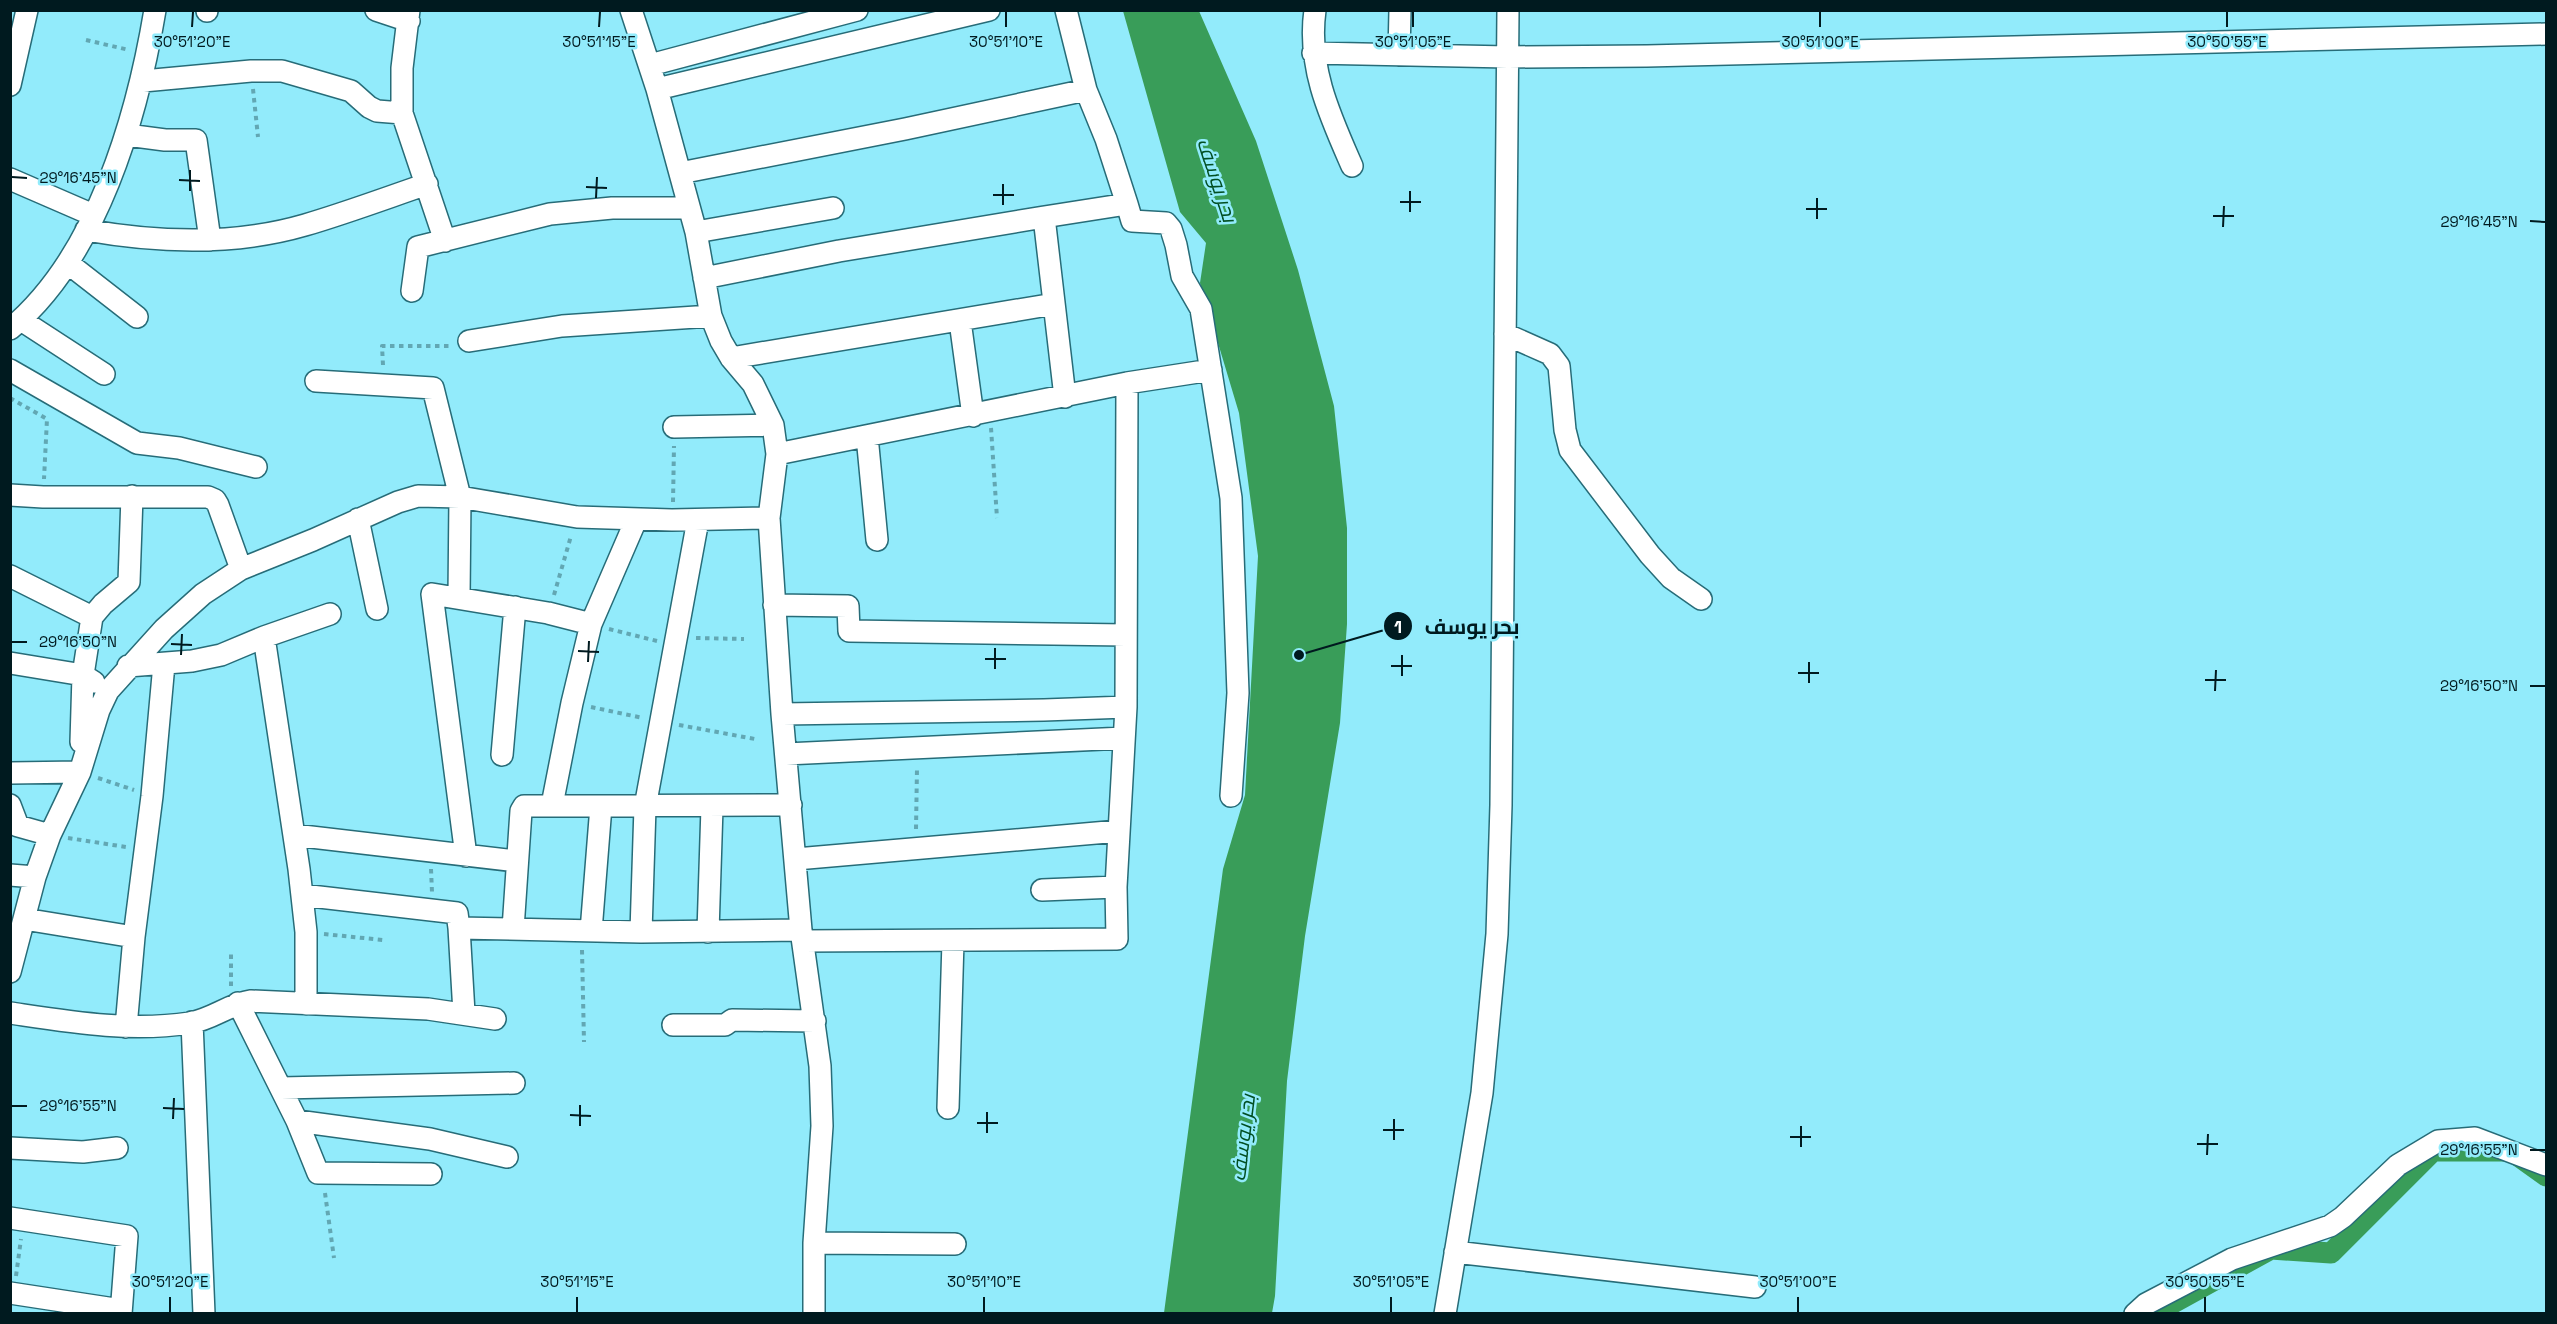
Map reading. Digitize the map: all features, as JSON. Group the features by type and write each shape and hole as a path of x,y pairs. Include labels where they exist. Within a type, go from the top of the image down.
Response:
{"street":[{"path":"10,85 27,10"},
{"path":"376,10 409,16 402,68 402,113 445,241"},
{"path":"631,10 650,65 696,232 711,316 730,358 753,384 773,425 777,454 769,518 782,714 802,936 820,1066 822,1126 814,1243 814,1314"},
{"path":"650,65 857,10"},
{"path":"657,89 989,10"},
{"path":"1066,10 1086,90 1106,139 1132,222 1166,223 1171,229 1182,276 1201,309 1231,498 1234,535 1238,693 1231,796"},
{"path":"1315,10 1313,53 1319,83 1352,166"},
{"path":"1399,55 1400,10"},
{"path":"1445,1314 1482,1093 1497,934 1501,805 1508,10"},
{"path":"104,374 16,325 69,264 90,222 127,135 143,81 153,11"},
{"path":"1313,53 1508,57 1647,56 2261,39 2547,34"},
{"path":"143,81 251,71 282,71 299,74 351,91 377,111 402,113"},
{"path":"680,173 905,129 1086,90"},
{"path":"127,135 165,140 196,140 210,240"},
{"path":"10,179 90,222 134,238 210,240 303,225 426,184"},
{"path":"704,278 839,251 1127,204"},
{"path":"412,291 418,248 550,214 612,208 689,208"},
{"path":"696,232 833,208"},
{"path":"1044,217 1065,397"},
{"path":"69,264 137,317"},
{"path":"730,358 1054,304"},
{"path":"469,341 562,326 711,316"},
{"path":"960,321 982,414"},
{"path":"1505,334 1550,354 1559,366 1565,430 1570,450 1650,555 1671,578 1701,599"},
{"path":"10,370 137,443 179,448 256,466"},
{"path":"777,454 1127,384 1211,370"},
{"path":"316,381 433,388 460,497 459,597"},
{"path":"459,928 708,932 953,941 1117,939 1116,887 1126,707 1127,384"},
{"path":"674,427 773,425"},
{"path":"867,436 877,540"},
{"path":"10,495 208,497 215,500 241,569"},
{"path":"80,772 83,675 92,617 103,604 129,582 132,496"},
{"path":"10,972 19,927 35,877 50,835 80,772 99,710 108,690 128,666 202,594 241,569 418,496 460,497 577,517 636,520 769,518"},
{"path":"358,519 377,609"},
{"path":"552,805 572,703 591,624 636,520"},
{"path":"641,932 645,807 698,520"},
{"path":"10,576 92,617"},
{"path":"466,856 432,594 548,613 591,624"},
{"path":"774,604 848,606 849,631 1126,635"},
{"path":"502,755 515,607"},
{"path":"128,666 164,664 220,655 330,614"},
{"path":"264,637 302,895 306,932 306,1004"},
{"path":"10,663 83,675 108,690"},
{"path":"126,1027 134,937 147,851 164,664"},
{"path":"782,714 1126,707"},
{"path":"786,754 1124,738"},
{"path":"10,773 80,772"},
{"path":"10,805 18,826 50,835"},
{"path":"513,929 516,861 522,808 552,805 712,807 791,805"},
{"path":"586,931 601,806"},
{"path":"708,932 712,807"},
{"path":"796,859 1119,831"},
{"path":"294,835 516,861"},
{"path":"10,874 35,877"},
{"path":"1042,890 1116,887"},
{"path":"302,895 457,912 464,1013"},
{"path":"19,927 134,937"},
{"path":"948,1108 953,941"},
{"path":"10,1013 96,1026 126,1027 192,1023 211,1018 235,1005 306,1004 390,1007 464,1013 495,1019"},
{"path":"235,1005 281,1088 318,1173 431,1174"},
{"path":"673,1025 725,1025 732,1020 815,1021"},
{"path":"192,1023 204,1314"},
{"path":"281,1088 514,1083"},
{"path":"297,1121 430,1139 507,1157"},
{"path":"2135,1314 2146,1304 2232,1259 2330,1226 2343,1217 2398,1165 2438,1141 2475,1138 2547,1165"},
{"path":"10,1148 83,1152 117,1148"},
{"path":"12,1293 121,1312 127,1236 17,1219"},
{"path":"814,1243 955,1244"},
{"path":"1455,1252 1755,1287"}],"path":[{"path":"86,40 147,55"},
{"path":"251,71 258,137"},
{"path":"384,384 381,346 448,346 469,341"},
{"path":"10,398 46,419 43,497"},
{"path":"982,414 997,518"},
{"path":"672,520 674,427"},
{"path":"548,613 577,517"},
{"path":"591,624 676,641 744,639"},
{"path":"572,703 755,739"},
{"path":"915,848 918,747"},
{"path":"80,772 152,796"},
{"path":"50,835 147,851"},
{"path":"430,852 432,910"},
{"path":"584,1042 586,931"},
{"path":"306,932 383,940"},
{"path":"231,950 235,1005"},
{"path":"318,1173 327,1198 334,1258"},
{"path":"12,1293 17,1219"}],"water":[{"name":"بحر يوسف","path":"1123,11 1199,11 1256,141 1298,270 1334,406 1347,528 1347,624 1340,723 1305,936 1287,1081 1275,1296 1272,1313 1164,1313 1223,869 1245,795 1258,556 1239,413 1200,283 1206,243 1180,212"}],"waterway":[{"path":"2153,1314 2271,1249 2331,1253 2433,1151 2511,1151 2546,1176"}],"place":[{"name":"بحر يوسف","path":"1299,655"}]}
